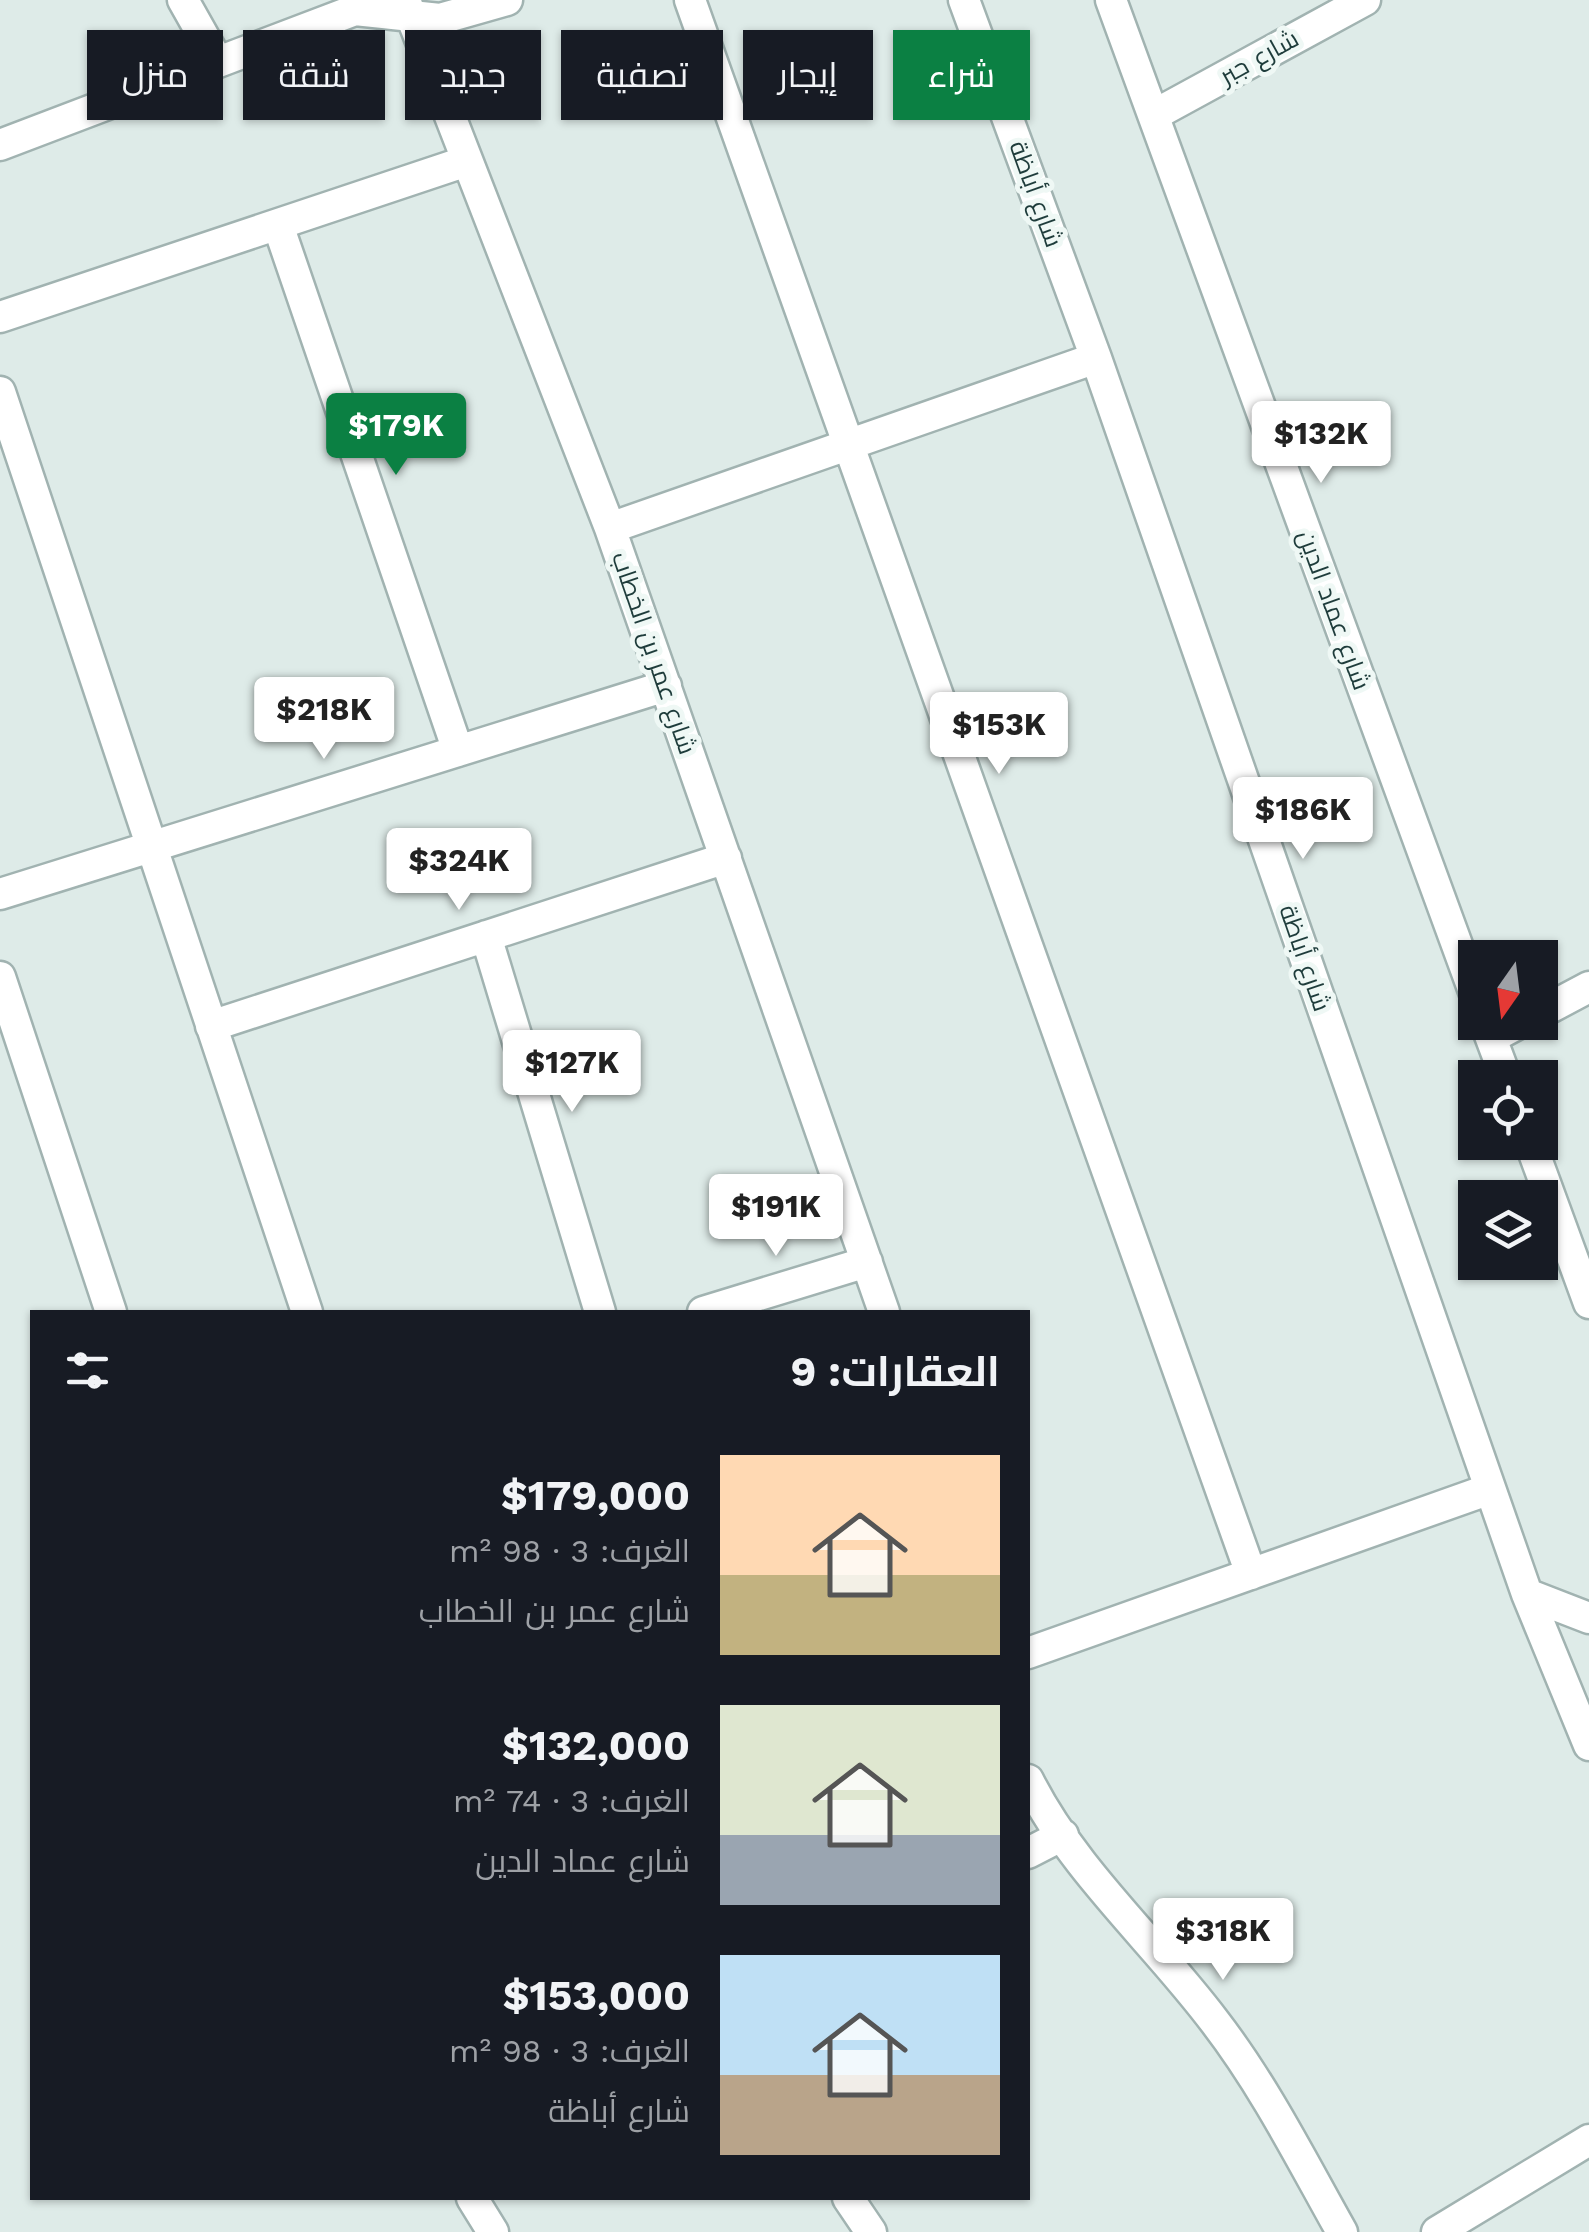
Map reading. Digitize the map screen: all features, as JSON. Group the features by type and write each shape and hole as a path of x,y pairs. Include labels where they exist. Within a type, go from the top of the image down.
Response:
{"street":[{"path":"183,0 200,30"},
{"path":"223,60 354,10 408,8 440,19 507,0"},
{"path":"690,0 1251,1574"},
{"name":"شارع أباظة","path":"964,0 1096,358 1527,1594 1589,1745"},
{"name":"شارع عماد الدين","path":"1110,0 1458,947"},
{"name":"شارع جبر","path":"1154,115 1365,0"},
{"name":"شارع عمر بن الخطاب","path":"408,8 610,528 883,1310"},
{"path":"0,145 87,112"},
{"path":"0,317 467,161"},
{"path":"278,224 458,751"},
{"path":"610,528 1096,358"},
{"path":"0,392 306,1310"},
{"path":"0,894 666,686"},
{"path":"211,1026 726,858"},
{"path":"486,936 599,1310"},
{"path":"0,977 111,1310"},
{"path":"1558,1003 1589,987"},
{"path":"1537,1160 1589,1303"},
{"path":"710,1310 867,1262"},
{"path":"1030,1652 1490,1489"},
{"path":"1527,1594 1589,1618"},
{"path":"1030,1783 1062,1835 1217,2024 1258,2084 1342,2232"},
{"path":"1030,1852 1062,1835"},
{"path":"1437,2232 1589,2140"},
{"path":"473,2200 493,2232"},
{"path":"849,2200 872,2232"}]}
